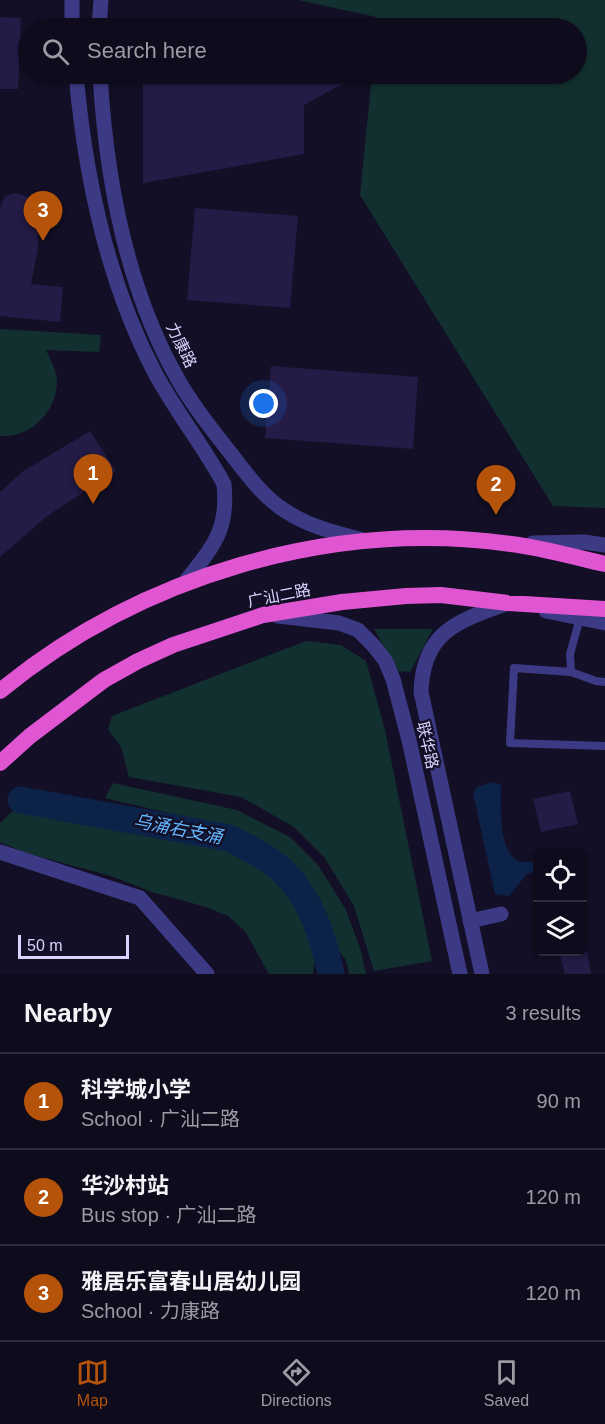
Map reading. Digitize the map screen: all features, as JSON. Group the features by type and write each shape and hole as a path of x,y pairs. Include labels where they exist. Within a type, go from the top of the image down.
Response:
{"highway":[{"path":"0,691 45,657 143,600 270,557 313,548 430,539 512,544 605,564"},
{"name":"广汕二路","path":"0,763 30,736 104,680 173,645 263,615 342,602 441,595 508,603 605,609"}],"street":[{"path":"72,0 72,18"},
{"path":"100,18 101,0"},
{"path":"77,84 92,188 105,248 118,289 137,338 155,374 224,484 226,503 224,521 216,539 183,585"},
{"name":"力康路","path":"101,84 111,181 120,226 149,317 180,384 238,463 284,511 325,530 369,542"},
{"path":"512,544 584,542 605,545"},
{"path":"508,603 605,623"},
{"name":"联华路","path":"482,974 421,692 422,671 430,651 442,633 457,623 508,603"},
{"name":"联华路","path":"263,615 339,623 358,630 385,660 393,679 409,741 460,974"},
{"path":"0,852 140,898 207,974"},
{"path":"470,921 501,914"}],"lane":[{"path":"571,672 570,654 580,618"},
{"path":"605,682 571,672 514,668 510,743 605,746"}],"green space":[{"path":"298,0 605,0 605,508 553,506 360,195 371,84 587,84 587,18 376,17"},
{"path":"0,329 101,335 99,352 46,350 57,380 52,403 40,421 32,428 22,433 0,436"},
{"path":"374,629 433,629 410,672 398,671"},
{"path":"306,641 341,645 366,661 385,730 432,961 374,971 354,906 325,858 294,827 241,797 129,777 121,747 108,729 112,716"},
{"path":"113,783 237,810 290,837 318,865 346,910 361,951 366,974 349,974 345,959 336,947 313,900 301,880 286,863 268,850 224,829 105,798"},
{"path":"19,805 107,821 236,849 279,878 302,908 316,949 313,974 269,974 245,931 228,916 206,907 152,892 111,876 26,853 0,842 0,823"}],"water":[{"path":"493,782 501,785 502,830 509,851 515,859 523,862 533,861 533,872 527,874 509,896 495,894 473,793 477,787"}],"building":[{"path":"0,17 21,18 18,18 18,89 0,89"},
{"path":"143,84 343,84 304,105 304,154 143,183"},
{"path":"16,193 31,198 38,215 38,248 31,284 63,287 60,322 0,316 0,208 5,196"},
{"path":"195,208 298,216 290,308 187,300"},
{"path":"271,366 418,377 413,449 265,438"},
{"path":"90,431 116,471 47,516 0,557 0,492 22,472"},
{"path":"570,791 578,824 541,832 533,799"},
{"path":"587,951 591,974 565,974 560,956 587,956"}],"waterway":[{"name":"乌涌右支涌","path":"21,800 229,838 258,854 285,873 302,895 320,933 331,974"}],"place":[{"name":"雅居乐富春山居幼儿园","path":"43,241"},
{"name":"科学城小学","path":"93,504"},
{"name":"华沙村站","path":"496,515"}]}
